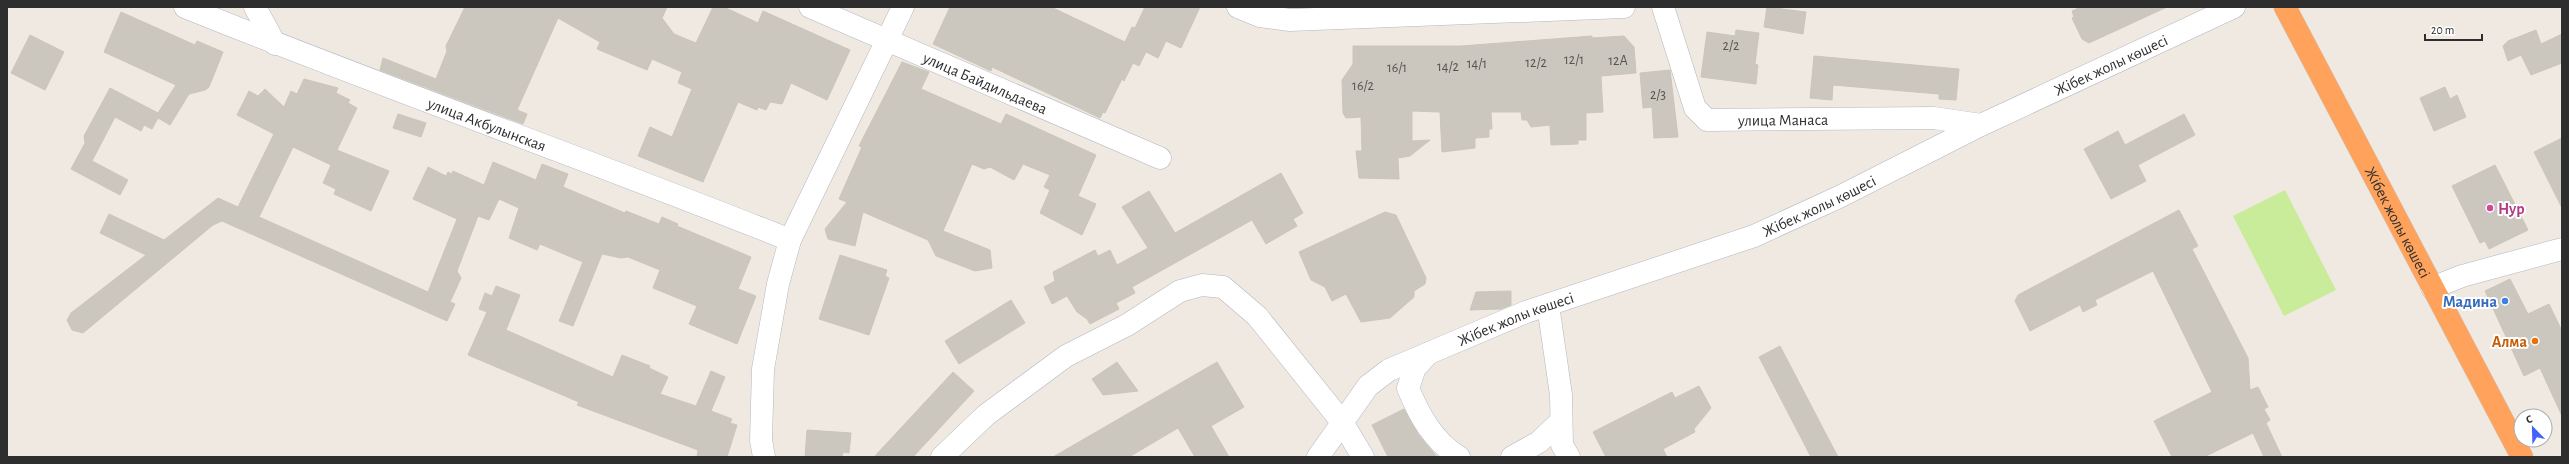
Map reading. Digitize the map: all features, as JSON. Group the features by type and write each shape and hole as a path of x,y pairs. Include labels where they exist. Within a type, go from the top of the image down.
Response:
{"highway":[{"name":"Жібек жолы көшесі","path":"2285,7 2522,457"}],"street":[{"name":"улица Акбулынская","path":"185,7 275,44 479,123 676,194 790,240"},
{"path":"254,7 275,44"},
{"name":"улица Байдильдаева","path":"810,7 1160,158"},
{"path":"764,457 761,440 763,369 778,284 790,240 903,7"},
{"path":"1238,7 1260,16 1264,12 1333,20 1624,7"},
{"name":"улица Манаса","path":"1663,7 1692,102 1695,108 1708,120 1934,118 1981,125"},
{"name":"Жібек жолы көшесі","path":"1318,457 1368,386 1389,370 1548,305 1754,236 1839,197 1981,125 2234,7"},
{"name":"Жібек жолы көшесі","path":"2432,288 2462,276 2562,249"},
{"path":"942,457 986,415 1066,356 1127,325 1180,291 1202,285 1223,287 1257,316 1342,422 1363,457"},
{"path":"1548,305 1560,395 1561,421 1565,451"},
{"path":"1429,353 1415,368 1408,388 1420,416 1446,449 1459,457"},
{"path":"1512,457 1539,442 1561,421"}],"green space":[{"path":"2285,190 2336,290 2284,316 2233,216"}],"building":[{"path":"465,7 667,7 662,18 674,34 696,43 713,7 724,7 758,23 763,11 850,50 827,100 791,83 782,104 770,102 766,110 758,107 757,110 738,102 703,182 638,156 650,127 672,137 692,89 678,83 682,72 652,59 647,70 597,49 600,42 558,18 517,110 527,114 523,124 380,70 383,58 436,79 447,51 446,46"},
{"path":"950,7 1051,7 1125,42 1132,27 1135,28 1145,7 1200,7 1181,48 1166,41 1158,58 1146,52 1139,66 1133,63 1124,81 1122,79 1105,113 1103,112 1100,118 992,67 991,71 933,44"},
{"path":"1767,7 1806,12 1803,34 1764,27"},
{"path":"2081,7 2167,7 2089,43 2082,39 2072,18 2074,17 2072,11"},
{"path":"121,12 195,45 197,41 223,52 209,87 205,90 189,94 170,125 158,118 152,129 144,125 141,131 115,117 92,161 128,180 120,195 71,169 85,143 84,136 110,88 158,113 176,85 104,52"},
{"path":"1736,30 1759,33 1755,64 1758,65 1756,84 1701,77 1707,32 1735,36"},
{"path":"2536,30 2541,44 2562,34 2562,63 2531,75 2521,55 2508,61 2503,46 2508,41"},
{"path":"30,35 64,52 45,90 11,73"},
{"path":"1592,36 1592,38 1624,36 1634,47 1636,73 1601,76 1603,112 1586,113 1586,140 1578,140 1578,144 1551,145 1550,125 1531,127 1527,120 1522,120 1521,112 1491,112 1492,129 1489,129 1489,137 1475,138 1475,148 1442,152 1440,112 1412,111 1412,141 1430,140 1410,156 1398,158 1399,179 1359,178 1356,151 1362,151 1361,117 1346,118 1343,113 1342,80 1353,64 1353,46 1461,46"},
{"path":"1814,56 1959,69 1956,100 1939,99 1939,94 1833,85 1832,100 1810,98"},
{"path":"902,62 929,72 921,89 1001,124 1006,114 1096,155 1078,196 1096,204 1082,235 1040,213 1050,190 1044,187 1050,175 1023,164 1014,180 990,167 984,169 972,164 943,231 990,250 992,268 975,271 936,256 928,240 863,212 855,246 828,239 825,229 847,202 839,199 862,147 859,146"},
{"path":"1670,70 1678,137 1654,138 1652,107 1643,108 1640,73"},
{"path":"304,79 338,88 336,93 350,100 348,103 357,108 337,150 389,171 371,211 334,194 336,189 323,183 331,165 293,147 259,217 428,292 457,219 413,199 428,167 446,176 448,172 452,174 453,171 484,185 493,162 536,180 542,164 568,174 563,187 625,213 626,211 659,224 662,217 678,224 677,226 751,257 738,289 756,296 737,344 689,324 697,306 653,288 660,270 628,257 621,258 602,254 573,326 559,321 583,262 540,244 537,250 509,238 519,208 499,199 489,220 478,216 457,271 461,278 450,302 455,304 447,321 222,221 213,225 83,333 72,330 67,320 71,313 146,255 100,233 109,214 164,240 218,198 238,207 274,134 237,115 249,91 258,96 265,89 284,107 291,91 297,94"},
{"path":"2445,87 2450,99 2457,95 2466,117 2434,131 2420,98"},
{"path":"398,114 426,123 421,137 393,128"},
{"path":"2184,114 2195,135 2138,165 2146,181 2111,199 2084,149 2118,131 2125,145"},
{"path":"2562,138 2562,208 2534,152"},
{"name":"Нур","path":"2495,165 2528,230 2489,249 2485,241 2480,243 2452,186"},
{"path":"1281,173 1303,213 1293,219 1297,226 1266,244 1252,220 1132,287 1135,293 1116,303 1119,309 1090,324 1087,319 1077,312 1067,296 1052,304 1044,287 1055,281 1053,272 1095,250 1098,256 1110,250 1117,265 1148,248 1122,207 1149,191 1175,233"},
{"path":"2179,210 2198,246 2192,249 2248,358 2250,390 2258,387 2268,407 2264,409 2270,420 2266,423 2282,457 2264,457 2253,433 2204,457 2172,457 2154,421 2212,392 2153,271 2095,300 2097,305 2083,312 2080,305 2030,331 2015,301 2018,295"},
{"path":"1385,212 1396,215 1426,278 1425,284 1414,291 1414,297 1390,318 1361,322 1346,294 1332,301 1325,287 1311,280 1299,252"},
{"path":"840,255 887,270 885,276 889,278 869,335 819,319"},
{"name":"Алма","path":"2510,279 2528,314 2549,304 2562,331 2562,416 2540,368 2524,376 2485,291"},
{"path":"496,286 520,295 506,330 613,377 622,355 650,366 649,368 668,377 660,394 696,406 711,371 725,377 711,411 732,419 730,423 737,425 727,457 697,457 698,450 577,405 579,402 468,355 487,312 479,309 485,293 492,296"},
{"path":"1511,291 1511,305 1501,309 1470,310 1476,292"},
{"path":"1011,300 1025,323 959,364 945,341"},
{"path":"1780,346 1838,457 1811,457 1759,357"},
{"path":"1117,362 1138,391 1103,395 1092,379"},
{"path":"1217,362 1244,407 1211,426 1229,457 1195,457 1178,428 1129,457 1053,457"},
{"path":"953,372 974,391 913,457 874,457"},
{"path":"1699,386 1711,408 1694,429 1695,432 1663,449 1667,457 1606,457 1593,432 1672,392 1675,398"},
{"path":"1404,409 1418,434 1437,457 1388,457 1372,425"},
{"path":"807,430 851,433 849,453 843,452 842,457 805,457"}],"place":[{"name":"Нур","path":"2490,208"},
{"name":"Мадина","path":"2505,301"},
{"name":"Алма","path":"2535,341"}]}
